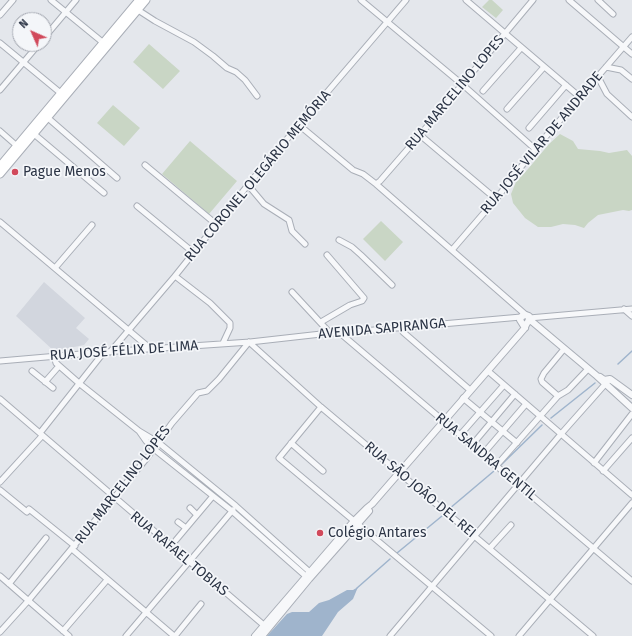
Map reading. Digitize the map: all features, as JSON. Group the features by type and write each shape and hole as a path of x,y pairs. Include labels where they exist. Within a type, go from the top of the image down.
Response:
{"main road":[{"path":"0,166 105,45 139,0"},
{"path":"105,45 146,0"},
{"path":"0,174 48,118 63,95"}],"street":[{"path":"0,15 13,0"},
{"path":"51,0 105,45"},
{"path":"52,28 76,0"},
{"path":"361,0 463,84 535,149"},
{"name":"RUA CORONEL OLEGÁRIO MEMÓRIA","path":"0,482 41,434 80,384 175,276 248,185 406,0"},
{"path":"466,0 581,98"},
{"name":"RUA MARCELINO LOPES","path":"376,184 420,135 533,0"},
{"path":"569,0 632,54"},
{"path":"598,0 613,14"},
{"path":"138,10 194,42 228,68 236,72 245,80 257,96"},
{"name":"RUA JOSÉ VILAR DE ANDRADE","path":"452,250 496,199 535,149 581,98 632,37"},
{"path":"0,43 63,95"},
{"path":"483,91 521,48"},
{"path":"0,90 32,52"},
{"path":"507,109 544,67"},
{"path":"606,67 621,70 632,79"},
{"path":"598,77 607,94 632,116"},
{"path":"529,128 566,85"},
{"path":"48,118 117,178"},
{"path":"299,125 353,170 362,174 376,184 452,250 526,319 588,369 632,408"},
{"path":"0,131 17,146"},
{"path":"34,134 104,193"},
{"path":"420,135 496,199"},
{"path":"145,165 216,224"},
{"path":"248,185 264,204 289,220 292,231 305,244"},
{"path":"137,206 194,253"},
{"path":"0,222 129,329 152,350"},
{"path":"55,268 92,226"},
{"path":"338,240 352,247 392,285"},
{"path":"321,322 350,305 362,301 364,298 327,255"},
{"path":"175,276 210,303 230,323 230,328 222,343"},
{"path":"292,292 330,333"},
{"path":"624,309 632,316"},
{"name":"AVENIDA SAPIRANGA","path":"249,342 330,333 526,319 632,309"},
{"path":"255,636 266,627 309,575 356,523 367,508 400,473 443,421 488,371 526,319"},
{"path":"403,332 470,390"},
{"name":"RUA SANDRA GENTIL","path":"340,333 632,581"},
{"name":"RUA MARCELINO LOPES","path":"0,632 28,601 114,498 159,443 172,423 198,393 207,391 215,383 249,342"},
{"name":"RUA JOSÉ FÉLIX DE LIMA","path":"0,361 249,342"},
{"name":"RUA SÃO JOÃO DEL REI","path":"249,342 321,407 593,636"},
{"path":"558,396 542,382 541,379 544,373 564,350"},
{"path":"54,356 56,363 80,384 139,430 159,443 236,506 309,575"},
{"path":"45,382 59,366"},
{"path":"496,466 542,416 558,396 568,390 588,369"},
{"path":"32,371 53,388"},
{"path":"488,371 632,495"},
{"path":"596,376 604,380 610,379 632,395"},
{"path":"390,636 561,434 610,379"},
{"path":"460,435 504,384"},
{"path":"472,445 515,394"},
{"path":"463,398 517,443"},
{"name":"RUA RAFAEL TOBIAS","path":"0,399 266,627"},
{"path":"483,454 526,404"},
{"path":"321,407 279,458 491,636"},
{"path":"594,462 632,414"},
{"path":"139,430 146,441 154,449 309,575"},
{"path":"603,471 632,438"},
{"path":"291,443 323,471"},
{"path":"0,490 26,512 29,509 73,547 107,580 174,636 201,604"},
{"path":"176,540 213,496"},
{"path":"519,636 632,503"},
{"path":"126,636 236,506"},
{"path":"190,508 197,515"},
{"path":"178,522 186,528"},
{"path":"490,548 511,525"},
{"path":"9,584 46,538"},
{"path":"0,576 69,636"},
{"path":"63,631 107,580"},
{"path":"262,636 266,627"}],"shaded area":[{"path":"44,282 85,318 76,328 89,339 84,345 54,351 16,316"}],"green space":[{"path":"489,0 492,0 503,10 496,18 482,7"},
{"path":"149,44 180,71 163,89 133,62"},
{"path":"113,105 140,128 124,146 97,123"},
{"path":"560,134 573,141 578,149 609,153 627,150 632,156 632,210 623,210 598,215 584,228 575,225 563,224 551,227 538,227 525,218 513,203 511,194 516,182 549,144"},
{"path":"190,141 237,181 209,214 162,174"},
{"path":"381,221 403,242 385,261 363,239"}],"water":[{"path":"358,587 353,599 338,612 322,636 267,636 287,614 292,612 309,612 319,603 329,600 347,590 353,590"}],"waterway":[{"path":"618,364 632,351"},
{"path":"551,418 595,383"},
{"path":"501,465 542,425"},
{"path":"449,509 494,471"},
{"path":"397,553 442,516"},
{"path":"357,588 390,559"}],"place":[{"name":"Pague Menos","path":"15,172"},
{"name":"Colégio Antares","path":"320,533"}]}
